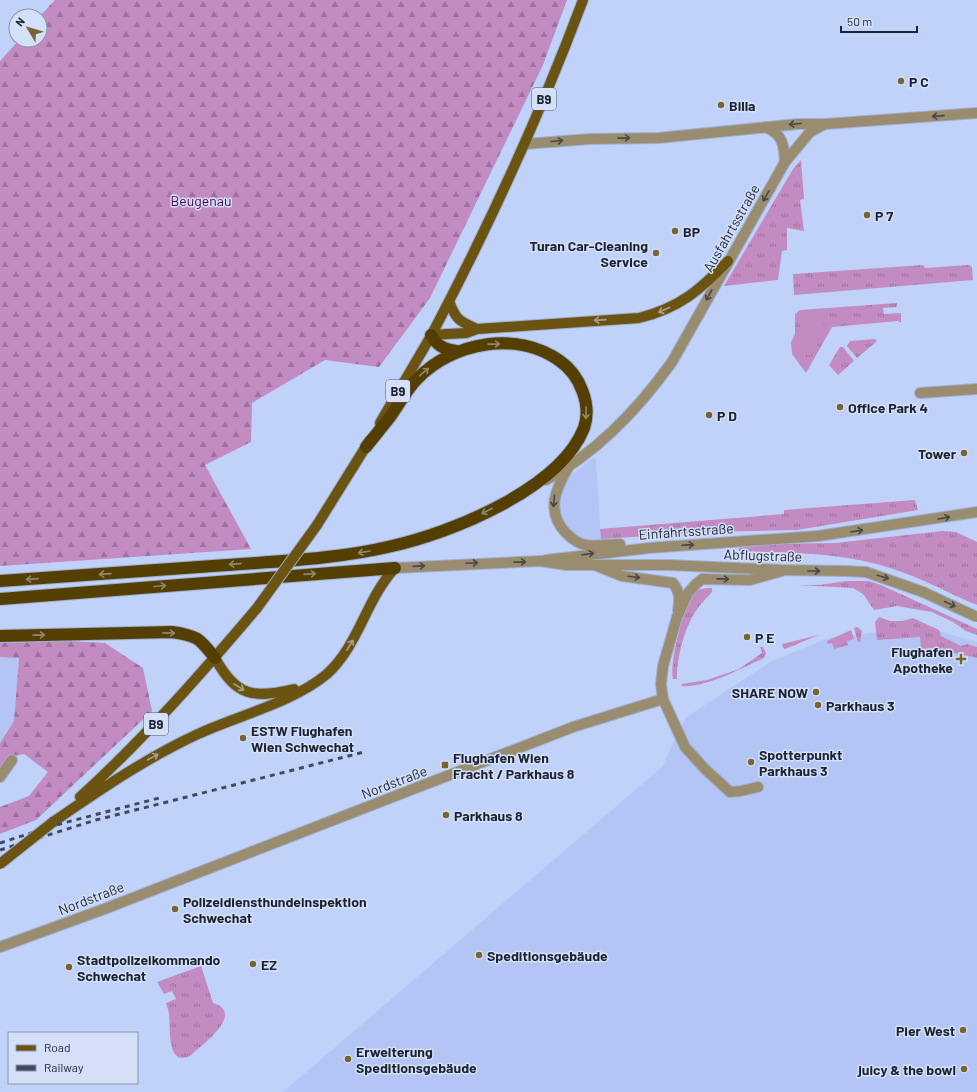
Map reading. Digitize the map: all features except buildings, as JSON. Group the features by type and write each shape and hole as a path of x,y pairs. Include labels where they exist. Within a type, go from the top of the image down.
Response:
{"highway":[{"path":"431,335 435,342 444,349 456,351"},
{"path":"0,581 278,561 359,553 392,546 458,526 522,494 550,471 578,442 585,423 586,406 583,390 565,364 550,354 534,347 513,344 488,344 456,351 427,370 415,380 389,418 366,447"},
{"path":"0,599 395,568"},
{"path":"0,636 172,632 192,635 203,642 215,658"}],"main road":[{"name":"B9","path":"0,864 53,822 138,742 215,658 257,608 317,525 366,447 431,335 525,144 563,54 583,0"},
{"path":"431,335 466,333 477,329 638,318 661,312 684,301 728,261"},
{"path":"448,301 455,317 462,323 477,329"},
{"path":"53,822 119,777 150,758 199,734 256,712 309,686 325,675 347,651 379,589 395,568"},
{"path":"215,658 231,682 242,690 257,694 273,694 309,686"}],"street":[{"name":"Ausfahrtsstraße","path":"569,466 612,430 652,389 672,362 785,162 810,132 825,124 977,113"},
{"path":"525,144 590,139 658,138 798,124 825,124"},
{"path":"765,128 773,130 782,138 785,148 785,162"},
{"path":"920,393 977,389"},
{"path":"522,494 569,466"},
{"path":"569,466 557,487 553,507 557,521 565,531 574,540 586,545 637,544 649,548"},
{"name":"Einfahrtsstraße","path":"395,568 540,561 609,551 818,536 977,512"},
{"name":"Abflugstraße","path":"540,561 566,565 668,565 866,572 923,592 977,617"},
{"path":"597,566 622,576 673,583 678,590 680,598 678,617"},
{"path":"758,787 730,792 705,769 685,747 663,699 661,684 662,666 678,617 688,593 702,579 750,580 782,570"},
{"name":"Nordstraße","path":"0,947 113,906 574,727 663,699"},
{"path":"0,777 12,760"}],"shaded area":[{"path":"593,458 596,459 601,539 592,540 579,537 567,526 560,517 558,497 562,486 568,478"},
{"path":"925,627 977,642 977,1092 283,1092 662,767 685,718 770,662 828,638"},
{"path":"0,657 19,657 14,721 0,743"}],"green space":[{"name":"Beugenau","path":"55,0 567,0 543,65 430,298 379,367 325,360 252,403 251,442 205,465 251,549 0,566 0,61 12,48 48,48 48,8"},
{"path":"801,160 804,199 800,200 804,231 787,228 787,250 782,251 778,280 724,286 793,169"},
{"path":"923,265 925,268 969,265 972,267 973,280 794,295 793,274"},
{"path":"897,303 897,307 883,308 884,314 901,313 901,323 898,321 832,327 806,373 792,354 791,342 795,334 795,314 800,310"},
{"path":"817,310 825,328 809,356 793,346 803,322 803,311"},
{"path":"875,339 877,341 857,358 847,346 850,341"},
{"path":"840,347 843,347 854,361 838,375 829,365"},
{"path":"915,500 918,510 797,530 709,532 601,539 600,529 784,514 784,510"},
{"path":"942,531 956,532 977,542 977,605 917,578 877,564 818,554 739,551 739,548 774,544 835,543"},
{"path":"847,581 869,581 881,585 977,629 977,635 966,631 953,622 932,612 897,606 874,610 863,594 853,588 798,585 819,585"},
{"path":"712,588 712,592 698,608 688,625 678,662 677,679 673,679 672,672 675,648 686,608 694,593 698,590"},
{"path":"879,617 890,621 902,621 913,618 939,630 941,636 961,646 967,644 977,647 977,658 932,648 921,649 920,637 877,640 875,622"},
{"path":"857,627 862,631 860,642 858,642 854,628"},
{"path":"851,630 854,639 847,641 848,645 834,649 832,643 828,644 827,641"},
{"path":"819,635 785,649 783,648 782,644"},
{"path":"68,641 105,643 143,668 152,711 36,820 0,834 0,807 29,796 48,772 24,754 9,757 0,768 0,743 14,721 19,658 0,657 0,643"},
{"path":"760,647 763,647 766,653 764,658 713,681 691,686 681,686 682,684 707,680 739,669 762,653"},
{"path":"201,966 213,1003 222,1008 225,1014 223,1021 211,1037 190,1056 182,1058 177,1056 173,1051 170,1037 169,1014 166,1003 176,999 172,991 164,994 157,982"}],"railway":[{"path":"0,850 96,820 364,752"},
{"path":"0,843 56,825 159,798"}],"place":[{"name":"P C","path":"901,81"},
{"name":"Billa","path":"721,105"},
{"name":"P 7","path":"867,215"},
{"name":"BP","path":"675,231"},
{"name":"Turan Car-Cleaning Service","path":"656,253"},
{"name":"Office Park 4","path":"840,407"},
{"name":"P D","path":"709,415"},
{"name":"Tower","path":"964,453"},
{"name":"P E","path":"747,637"},
{"name":"Flughafen Apotheke","path":"961,659"},
{"name":"SHARE NOW","path":"816,692"},
{"name":"Parkhaus 3","path":"818,705"},
{"name":"ESTW Flughafen Wien Schwechat","path":"243,738"},
{"name":"Spotterpunkt Parkhaus 3","path":"751,762"},
{"name":"Flughafen Wien Fracht / Parkhaus 8","path":"445,765"},
{"name":"Parkhaus 8","path":"446,815"},
{"name":"Polizeidiensthundeinspektion Schwechat","path":"175,909"},
{"name":"Speditionsgebäude","path":"479,955"},
{"name":"EZ","path":"253,964"},
{"name":"Stadtpolizeikommando Schwechat","path":"69,967"},
{"name":"Pier West","path":"963,1030"},
{"name":"Erweiterung Speditionsgebäude","path":"348,1059"},
{"name":"juicy & the bowl","path":"964,1069"}]}
